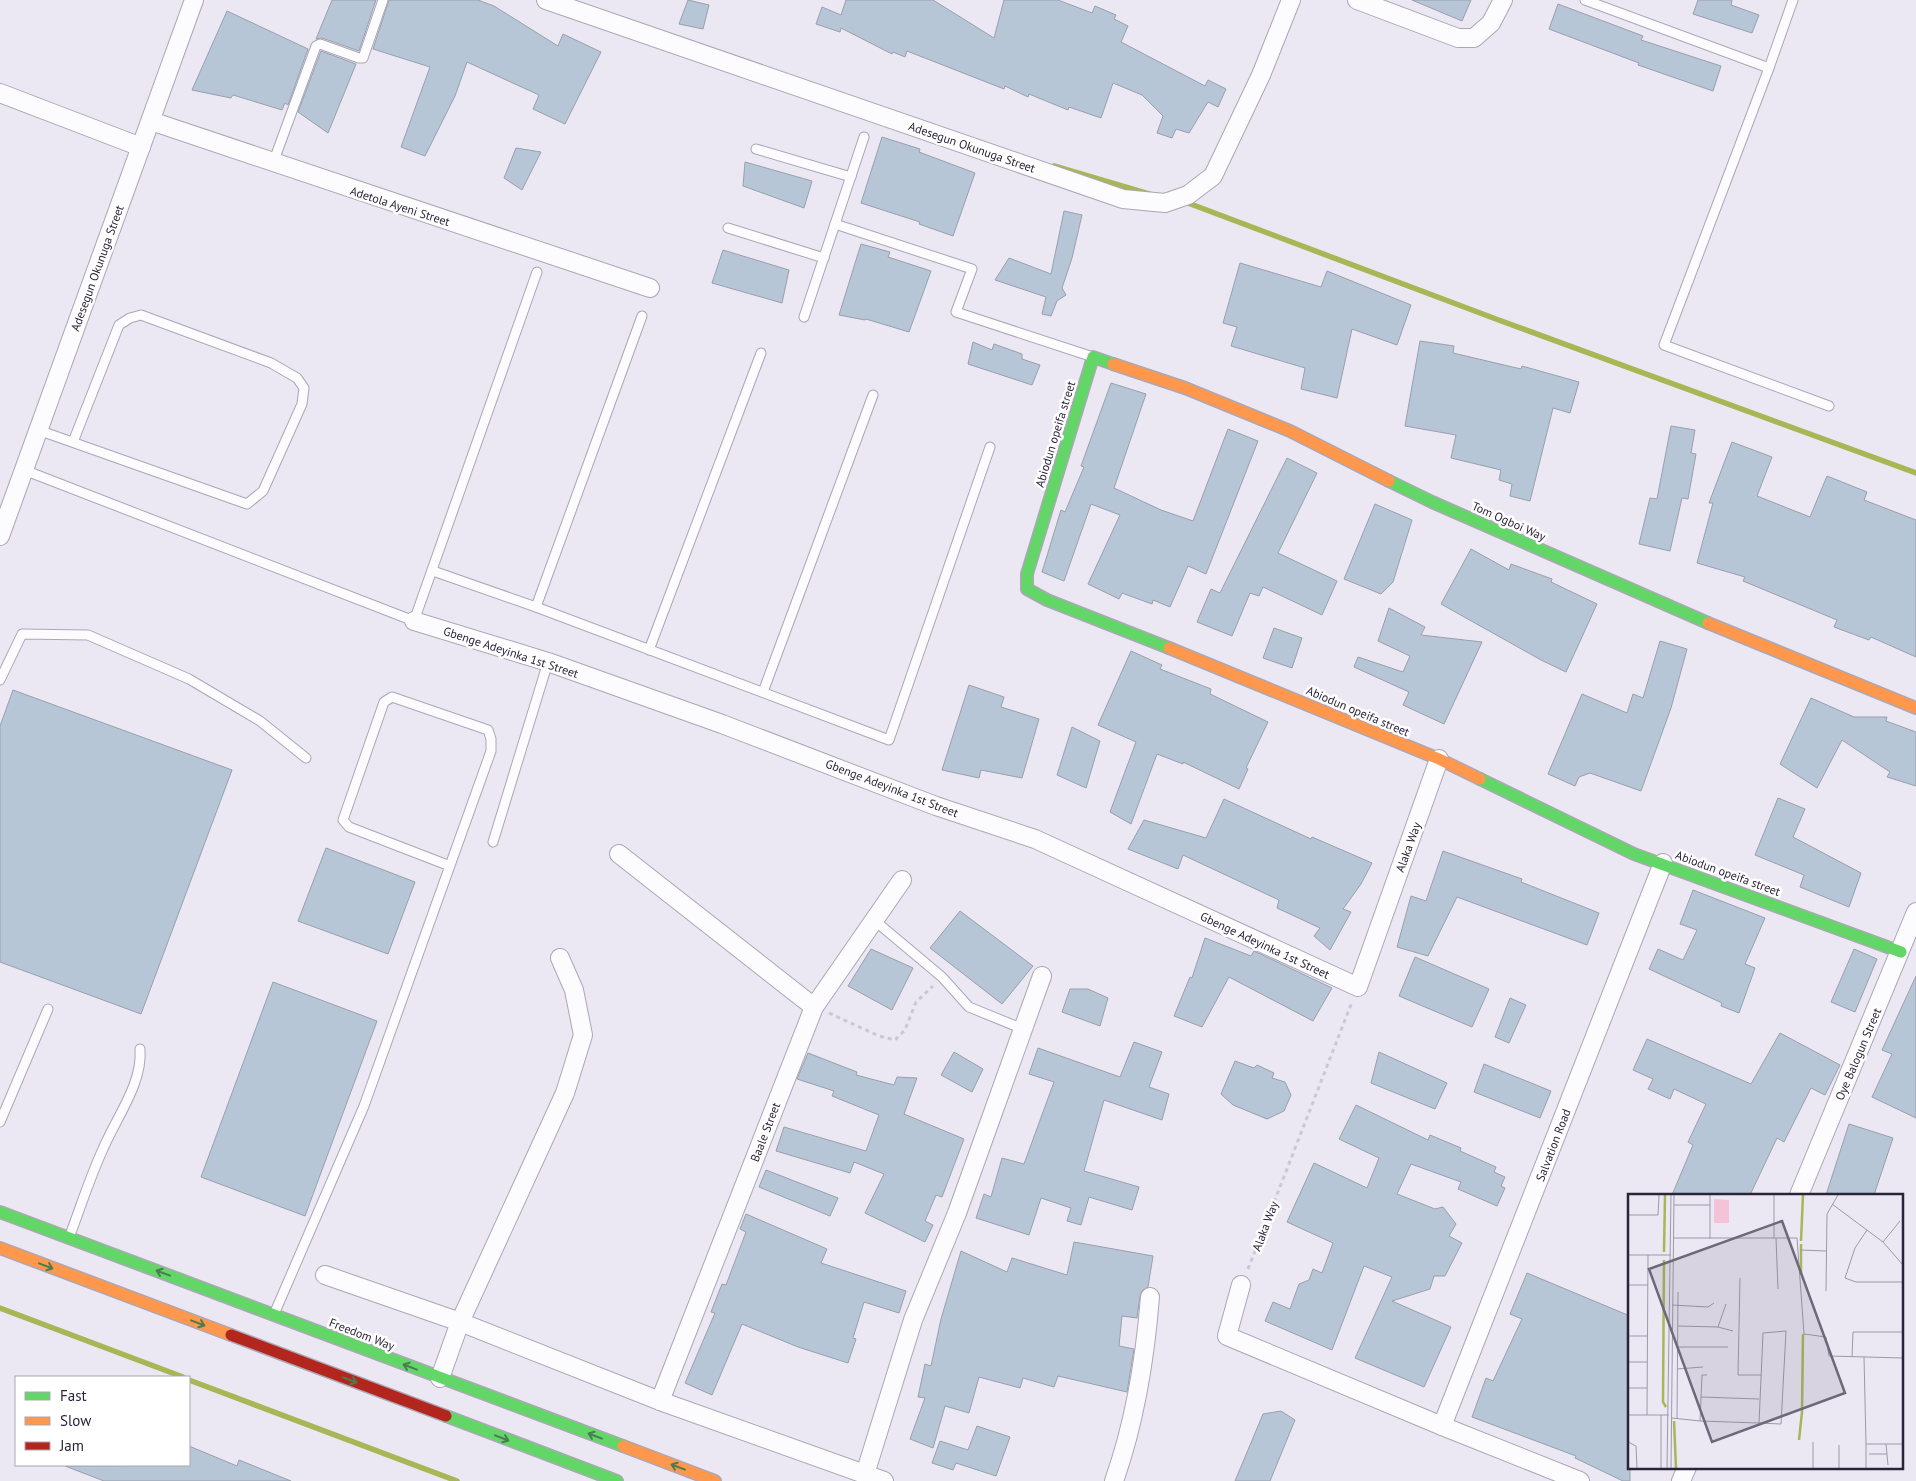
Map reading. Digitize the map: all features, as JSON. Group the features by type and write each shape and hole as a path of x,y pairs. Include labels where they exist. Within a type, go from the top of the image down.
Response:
{"street":[{"name":"Adesegun Okunuga Street","path":"0,536 194,0"},
{"name":"Adesegun Okunuga Street","path":"546,0 1123,199 1165,203 1188,195 1213,176 1261,75 1291,0"},
{"path":"1357,0 1458,38 1474,38 1491,23 1503,0"},
{"path":"0,94 141,146"},
{"name":"Adetola Ayeni Street","path":"151,121 650,288"},
{"name":"Tom Ogboi Way","path":"1093,357 1185,388 1290,431 1441,506 1723,630 1916,708"},
{"name":"Abiodun opeifa street","path":"1093,357 1027,574 1027,589 1048,600 1231,672 1439,760 1634,854 1663,863 1901,952"},
{"name":"Gbenge Adeyinka 1st Street","path":"414,621 548,662 722,724 936,806 1035,839 1358,987"},
{"name":"Alaka Way","path":"1358,987 1439,760"},
{"path":"619,854 814,1007"},
{"name":"Salvation Road","path":"1442,1426 1663,863"},
{"name":"Baale Street","path":"660,1401 814,1007 902,880"},
{"name":"Oye Balogun Street","path":"1799,1194 1916,912"},
{"path":"440,1378 460,1322 565,1093 583,1035 574,990 560,958"},
{"path":"865,1474 913,1320 956,1213 1042,976"},
{"name":"Freedom Way","path":"0,1212 715,1481"},
{"path":"0,1248 617,1481"},
{"path":"325,1275 460,1322 660,1401 884,1481"},
{"path":"1241,1286 1227,1336 1442,1426 1580,1481"},
{"path":"1114,1481 1128,1444 1146,1341 1150,1298"},
{"path":"1681,1481 1687,1468"}],"lane":[{"path":"272,163 316,46 320,44 363,58 383,0"},
{"path":"1584,0 1769,68"},
{"path":"1793,0 1664,345 1829,406"},
{"path":"804,317 864,137"},
{"path":"756,149 851,177"},
{"path":"835,224 972,269 956,312 1093,357"},
{"path":"728,228 824,258"},
{"path":"24,470 414,621 537,272"},
{"path":"38,430 224,498 247,504 263,491 302,404 304,388 297,378 271,363 141,315 130,318 119,325 73,442"},
{"path":"536,607 642,316"},
{"path":"648,650 762,353"},
{"path":"763,692 873,395"},
{"path":"433,571 536,607 889,740 990,447"},
{"path":"0,680 22,634 88,635 189,679 224,698 260,721 306,758"},
{"path":"493,842 548,662"},
{"path":"274,1315 364,1106 450,866 491,751 491,739 488,730 392,697 384,702 343,820 349,827 450,866"},
{"path":"874,920 942,977 969,1007 1023,1029"},
{"path":"0,1122 48,1009"},
{"path":"69,1238 102,1149 127,1099 141,1061 140,1049"}],"path":[{"path":"814,1007 879,1036 895,1040 904,1030 916,1002 942,977"},
{"name":"Alaka Way","path":"1241,1286 1358,987"}],"building":[{"path":"332,0 376,0 359,51 322,38 316,39"},
{"path":"389,0 478,0 494,6 558,46 563,34 601,52 565,124 533,109 539,95 467,62 455,96 425,156 401,147 430,67 373,49"},
{"path":"688,0 709,5 703,29 679,24"},
{"path":"846,0 933,0 994,38 1004,0 1058,0 1092,13 1095,6 1116,15 1114,19 1128,26 1121,42 1205,86 1208,80 1226,89 1218,107 1208,102 1189,133 1176,129 1172,138 1157,133 1163,116 1142,95 1113,83 1101,118 1069,107 1068,110 1029,94 1028,97 1005,86 1004,89 907,51 905,57 893,52 892,54 841,28 840,32 816,24 822,7 841,15"},
{"path":"1412,0 1471,0 1462,21"},
{"path":"1698,0 1732,0 1731,5 1759,15 1752,33 1693,14"},
{"path":"1558,4 1643,36 1641,40 1721,66 1713,91 1638,65 1639,63 1549,29"},
{"path":"227,11 308,49 288,105 285,103 282,110 233,95 231,98 192,90"},
{"path":"321,51 356,64 328,133 298,112"},
{"path":"882,137 920,149 919,152 975,173 953,236 919,224 920,222 861,203"},
{"path":"516,148 541,152 522,190 504,178"},
{"path":"745,162 812,181 804,208 743,186"},
{"path":"1064,211 1082,215 1072,258 1062,288 1066,295 1057,301 1051,316 1042,314 1046,297 995,280 1009,258 1051,274"},
{"path":"861,244 890,252 888,257 931,271 909,332 866,319 839,315"},
{"path":"723,250 789,270 782,303 712,283"},
{"path":"1240,263 1321,287 1327,271 1411,305 1397,345 1352,329 1337,398 1301,389 1305,368 1231,346 1237,327 1223,323"},
{"path":"1420,341 1454,346 1453,353 1521,369 1522,366 1579,382 1570,413 1553,408 1530,501 1510,496 1512,484 1499,480 1501,470 1451,458 1456,435 1405,426"},
{"path":"973,342 992,350 994,344 1022,354 1022,359 1040,365 1032,385 968,364"},
{"path":"1111,383 1146,394 1114,488 1161,510 1193,521 1228,429 1258,441 1206,574 1188,566 1170,607 1153,600 1152,604 1122,593 1119,599 1088,584 1120,515 1091,504 1064,581 1042,572 1061,510 1065,512 1084,467 1081,466"},
{"path":"1671,426 1695,430 1691,453 1696,454 1688,499 1682,498 1670,551 1639,544 1650,498 1657,499"},
{"path":"1732,442 1772,457 1757,496 1810,517 1827,476 1867,492 1864,500 1916,520 1916,657 1871,637 1869,640 1834,627 1837,620 1743,581 1745,577 1697,563 1713,503 1709,503"},
{"path":"1287,458 1317,473 1278,553 1337,581 1322,615 1263,587 1259,596 1250,593 1232,636 1197,622 1211,589 1220,593"},
{"path":"1375,504 1412,520 1393,582 1381,594 1344,579"},
{"path":"1471,549 1509,570 1511,564 1552,579 1551,582 1597,604 1566,672 1441,604"},
{"path":"1389,608 1425,627 1421,635 1482,642 1444,724 1403,705 1409,692 1354,667 1358,657 1403,672 1410,656 1378,641"},
{"path":"1274,628 1302,638 1292,668 1263,658"},
{"path":"1660,641 1687,649 1671,708 1641,791 1590,773 1579,777 1575,786 1548,774 1582,694 1627,713 1633,694 1643,698"},
{"path":"1131,651 1162,665 1160,669 1211,689 1210,694 1268,722 1246,768 1248,769 1239,789 1183,762 1183,764 1157,754 1131,824 1110,812 1136,742 1098,725"},
{"path":"969,685 1004,697 1001,707 1039,719 1022,778 981,770 979,778 942,770"},
{"path":"13,690 232,770 141,1014 0,962 0,726"},
{"path":"1811,698 1854,717 1887,717 1886,721 1916,732 1916,786 1887,777 1890,772 1842,740 1817,788 1780,764"},
{"path":"1072,727 1100,741 1086,788 1057,775"},
{"path":"1778,798 1805,809 1793,837 1861,873 1849,907 1800,887 1804,875 1755,855"},
{"path":"1224,799 1311,839 1312,837 1372,863 1361,884 1343,909 1351,912 1330,950 1314,936 1320,928 1277,908 1279,900 1183,855 1178,869 1128,849 1144,820 1206,838"},
{"path":"326,848 415,882 388,954 298,921"},
{"path":"1443,851 1522,879 1521,882 1599,913 1587,945 1457,897 1428,956 1397,947 1411,896 1426,901"},
{"path":"1693,890 1765,918 1745,964 1755,968 1739,1013 1721,1006 1722,1003 1649,969 1658,949 1683,960 1697,930 1680,924"},
{"path":"960,911 1033,966 1002,1004 930,948"},
{"path":"1205,938 1251,956 1254,951 1332,988 1313,1021 1229,977 1202,1027 1174,1016 1190,977 1192,978"},
{"path":"871,949 913,968 892,1010 848,986"},
{"path":"1854,949 1877,959 1855,1012 1831,1002"},
{"path":"1415,957 1489,989 1472,1027 1399,996"},
{"path":"1916,976 1916,1118 1872,1097 1892,1054 1882,1050"},
{"path":"273,982 377,1021 305,1216 201,1177"},
{"path":"1070,989 1088,989 1108,998 1100,1026 1062,1012"},
{"path":"1510,998 1526,1005 1509,1043 1495,1037"},
{"path":"1780,1033 1840,1065 1825,1095 1811,1088 1784,1142 1777,1138 1750,1194 1672,1194 1693,1145 1688,1142 1706,1104 1674,1089 1670,1099 1648,1089 1653,1079 1633,1070 1647,1039 1751,1084"},
{"path":"1134,1042 1162,1052 1149,1087 1169,1094 1162,1120 1104,1100 1084,1171 1139,1187 1132,1210 1089,1197 1081,1225 1067,1221 1071,1208 1041,1198 1029,1235 976,1218 984,1194 991,1197 1002,1158 1024,1164 1054,1082 1029,1074 1038,1048 1120,1077"},
{"path":"954,1052 983,1069 972,1092 941,1075"},
{"path":"1379,1052 1447,1083 1435,1109 1371,1083"},
{"path":"808,1053 857,1072 856,1075 894,1085 897,1077 917,1078 904,1114 964,1139 942,1197 936,1195 925,1221 933,1225 925,1242 865,1213 884,1174 854,1162 850,1173 776,1151 784,1127 866,1151 879,1115 832,1096 834,1091 797,1079"},
{"path":"1235,1061 1254,1068 1257,1065 1274,1073 1272,1078 1285,1082 1291,1095 1284,1111 1267,1119 1233,1105 1221,1094"},
{"path":"1484,1064 1551,1091 1540,1118 1474,1092"},
{"path":"1356,1105 1428,1140 1430,1135 1461,1148 1460,1151 1496,1167 1494,1172 1505,1177 1501,1186 1505,1188 1497,1206 1458,1189 1461,1182 1411,1164 1397,1194 1435,1209 1443,1207 1456,1224 1449,1236 1462,1243 1445,1276 1434,1276 1430,1289 1392,1301 1451,1327 1424,1387 1355,1358 1392,1277 1364,1266 1332,1350 1265,1321 1273,1302 1290,1309 1299,1284 1309,1280 1313,1269 1322,1273 1333,1243 1287,1222 1314,1163 1367,1188 1379,1158 1339,1139"},
{"path":"1849,1124 1893,1138 1874,1194 1826,1194"},
{"path":"766,1170 838,1198 830,1216 759,1187"},
{"path":"746,1214 827,1249 821,1263 906,1291 899,1313 864,1302 853,1338 856,1339 848,1363 798,1347 742,1324 712,1395 685,1383 715,1313 711,1312 722,1284 726,1285 746,1232 740,1229"},
{"path":"1074,1242 1153,1256 1148,1287 1142,1291 1140,1296 1137,1318 1122,1316 1119,1346 1134,1349 1127,1392 1058,1376 1054,1387 1023,1378 1020,1388 979,1377 969,1413 945,1406 933,1448 910,1439 925,1398 918,1397 925,1364 931,1366 941,1319 961,1251 1007,1272 1012,1258 1067,1275"},
{"path":"1527,1273 1628,1315 1628,1468 1630,1468 1630,1481 1623,1481 1575,1458 1576,1456 1472,1417 1486,1378 1493,1381 1522,1319 1510,1314"},
{"path":"1281,1411 1295,1420 1270,1481 1235,1481 1263,1414"},
{"path":"977,1426 1010,1437 996,1476 956,1463 953,1470 932,1463 940,1441 968,1450"},
{"path":"190,1446 237,1466 239,1460 291,1481 104,1481 65,1466 190,1466"}],"waterway":[{"path":"1054,166 1149,194"},
{"path":"1188,203 1496,319 1916,473"},
{"path":"0,1308 180,1376"},
{"path":"190,1380 457,1481"}],"traffic: fast":[{"path":"1113,364 1093,357 1027,574 1027,589 1047,600 1169,648"},
{"path":"1389,481 1432,502 1708,623"},
{"path":"1480,779 1634,854 1901,952"},
{"path":"0,1212 623,1446"},
{"path":"446,1416 617,1481"}],"traffic: slow":[{"path":"1113,364 1185,388 1290,431 1389,481"},
{"path":"1708,623 1916,708"},
{"path":"1169,648 1439,759 1480,779"},
{"path":"0,1248 231,1335"},
{"path":"623,1446 715,1481"}],"traffic: jam":[{"path":"231,1335 446,1416"}]}
